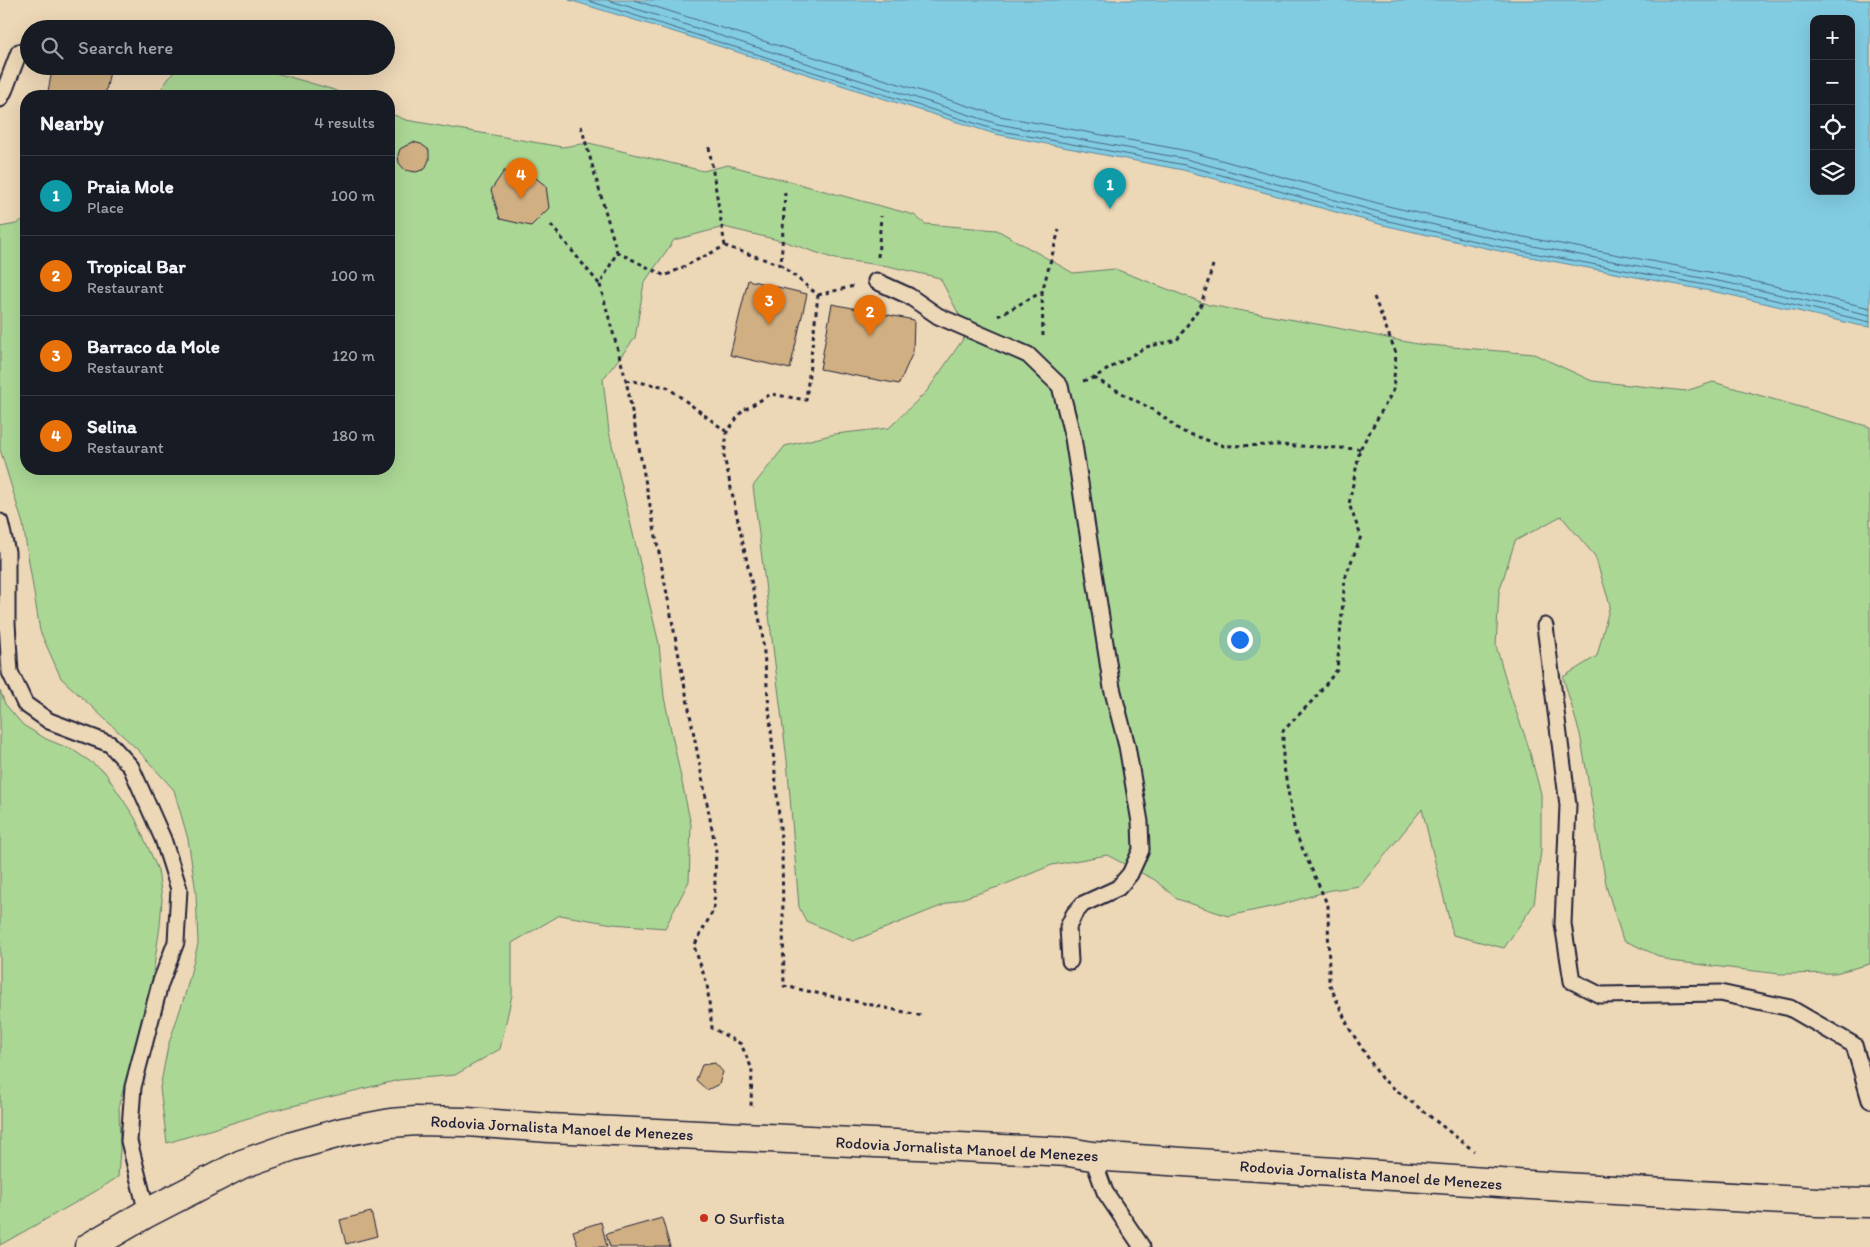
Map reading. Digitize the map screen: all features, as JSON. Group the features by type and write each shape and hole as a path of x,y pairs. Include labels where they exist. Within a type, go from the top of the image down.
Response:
{"main road":[{"name":"Rodovia Jornalista Manoel de Menezes","path":"90,1247 147,1214 242,1164 284,1149 343,1132 391,1123 416,1121 1069,1152 1092,1156 1515,1184 1870,1203"}],"lane":[{"path":"0,99 18,52"},
{"path":"876,281 909,296 938,316 1028,355 1060,386 1074,438 1112,688 1127,746 1140,822 1142,850 1130,874 1118,888 1083,904 1074,914 1068,927 1070,961"},
{"path":"0,522 7,552 7,623 10,672 25,704 49,720 110,744 131,767 163,839 179,889 176,942 160,984 133,1087 129,1141 147,1214"},
{"path":"1545,626 1568,805 1563,924 1572,981 1600,995 1720,994 1790,1008 1854,1045 1870,1100"},
{"path":"1092,1156 1105,1192 1142,1247"}],"path":[{"path":"581,126 617,252 600,285"},
{"path":"709,146 725,246"},
{"path":"781,265 785,192"},
{"path":"551,225 600,285 626,380 716,850 714,909 694,946 707,984 712,1028 741,1044 752,1069 750,1137"},
{"path":"990,316 998,316 1042,292 1059,230"},
{"path":"617,252 665,276 725,246 781,265 818,295 806,400 771,394 742,411 727,432 724,456 762,632 782,849 784,986 923,1016"},
{"path":"1060,386 1094,378 1146,347 1177,340 1201,305 1213,265"},
{"path":"1374,297 1396,353 1393,391 1360,449 1350,504 1361,536 1346,578 1337,670 1314,699 1283,731 1283,761 1294,832 1328,906 1329,983 1349,1028 1381,1078 1478,1155"},
{"path":"1094,378 1157,412 1182,431 1224,446 1278,445 1360,449"},
{"path":"626,380 667,387 727,432"}],"green space":[{"path":"171,75 283,75 334,90 160,90"},
{"path":"395,115 406,120 562,147 589,143 703,171 728,165 914,215 925,224 997,230 1073,273 1115,269 1209,305 1417,344 1534,354 1592,381 1686,391 1713,382 1870,427 1870,964 1835,973 1780,974 1670,961 1623,940 1607,889 1580,734 1563,677 1597,656 1610,605 1595,556 1561,516 1515,541 1499,592 1496,646 1527,742 1541,794 1541,850 1534,904 1504,948 1453,935 1422,809 1360,886 1331,890 1280,905 1228,916 1177,899 1155,880 1107,855 1052,865 853,941 806,921 799,907 787,760 753,486 785,446 835,434 889,428 927,391 968,332 940,278 888,266 835,259 786,242 724,227 674,240 644,283 635,338 603,379 609,432 659,644 664,697 691,825 689,881 665,928 613,924 560,915 512,943 512,995 500,1049 455,1075 399,1080 268,1112 167,1143 160,1088 168,1046 185,995 198,944 196,892 188,839 174,790 138,750 61,678 40,631 23,524 0,449 0,227 20,222 20,475 395,475"},
{"path":"0,690 5,704 23,725 46,739 73,750 104,771 135,818 158,870 162,899 149,1000 119,1104 120,1150 118,1177 0,1245"}],"water":[{"path":"569,0 1870,0 1870,327 1726,294 1504,252 1383,225 1183,170 995,134"}],"building":[{"path":"51,75 109,75 106,90 48,90"},
{"path":"413,142 421,144 429,150 429,160 425,169 416,172 405,170 399,163 398,155 400,149"},
{"path":"504,171 527,171 546,186 549,208 531,226 500,219 491,190"},
{"path":"748,280 807,294 790,369 730,355"},
{"path":"832,304 914,320 913,352 899,384 820,369"},
{"path":"715,1063 723,1072 719,1084 707,1090 696,1080 702,1065"},
{"path":"371,1212 377,1236 346,1244 340,1220"},
{"path":"662,1218 670,1247 610,1247 606,1234"},
{"path":"601,1222 607,1247 578,1247 573,1231"}],"place":[{"name":"Selina","path":"521,199"},
{"name":"Praia Mole","path":"1110,209"},
{"name":"Barraco da Mole","path":"769,325"},
{"name":"Tropical Bar","path":"870,336"},
{"name":"O Surfista","path":"704,1218"}]}
